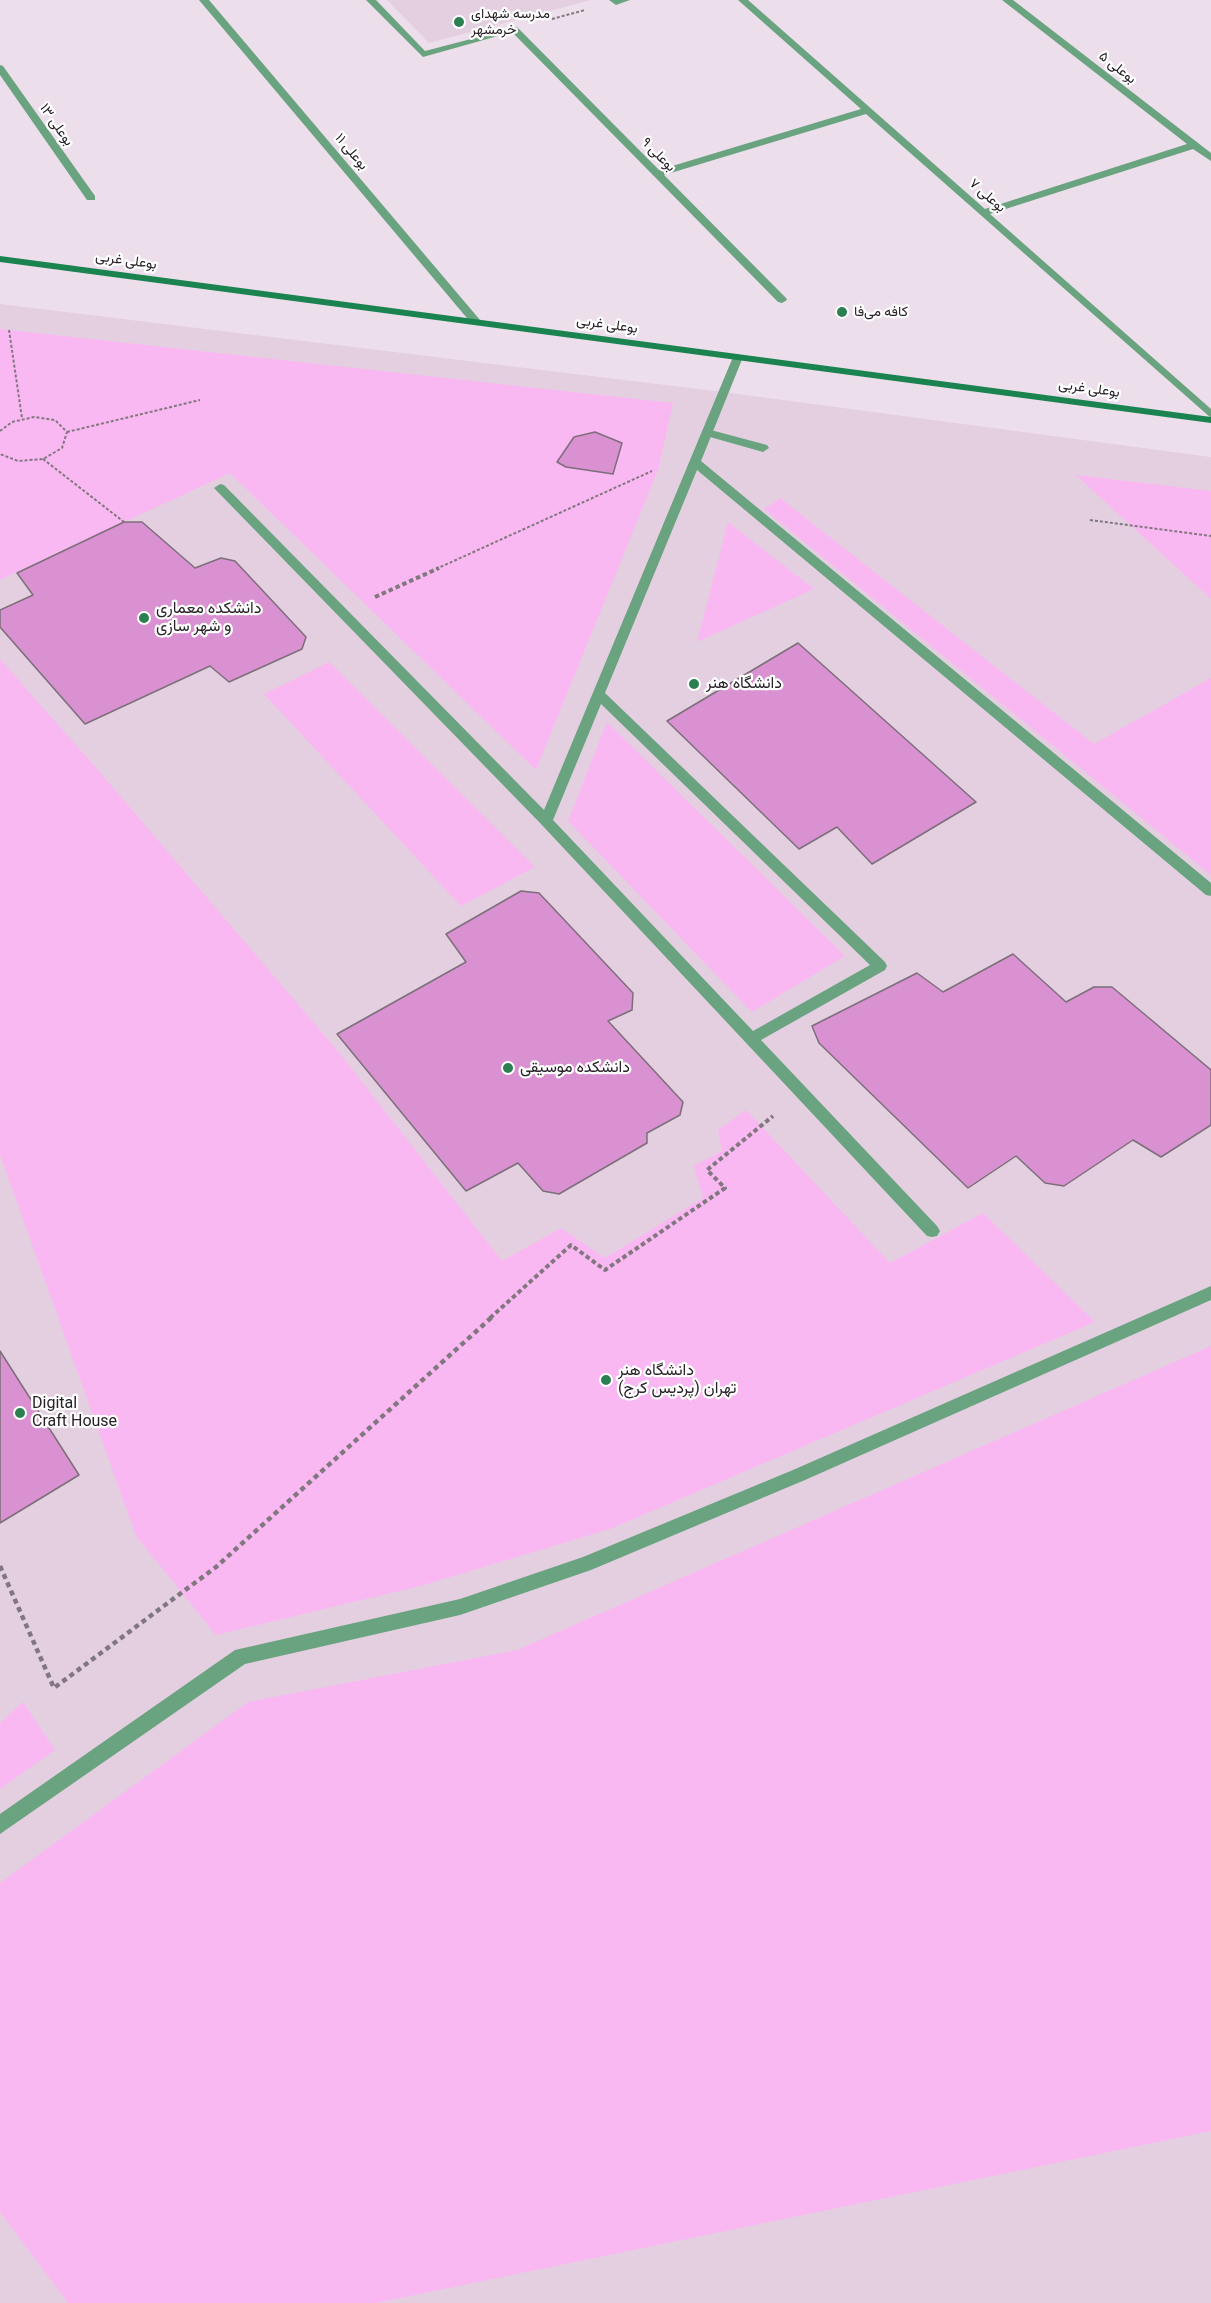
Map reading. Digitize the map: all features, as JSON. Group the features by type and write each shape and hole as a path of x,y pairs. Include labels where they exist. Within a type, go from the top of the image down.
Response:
{"street":[{"name":"بوعلی ۱۱","path":"204,0 476,322"},
{"path":"371,0 423,54 514,29"},
{"name":"بوعلی ۷","path":"743,0 985,212 1211,415"},
{"name":"بوعلی ۵","path":"1007,0 1211,158"},
{"name":"بوعلی ۹","path":"514,29 782,300"},
{"name":"بوعلی ۱۳","path":"0,68 91,198"},
{"path":"657,174 869,110"},
{"path":"985,212 1195,145"},
{"name":"بوعلی غربی","path":"0,259 1211,420"},
{"path":"546,821 738,357"},
{"path":"708,433 762,448"},
{"path":"696,463 1211,891"},
{"path":"220,488 546,821 932,1231"},
{"path":"599,695 880,966 751,1039"},
{"path":"0,1826 241,1656 460,1606 585,1564 799,1475 1211,1293"}],"path":[{"path":"514,29 618,1"},
{"path":"9,330 22,418"},
{"path":"67,432 200,400"},
{"path":"0,430 22,418 45,417 55,420 67,432"},
{"path":"0,454 18,461 43,459 62,447 67,432"},
{"path":"342,612 701,448"},
{"path":"43,459 124,522"},
{"path":"1090,520 1211,536"},
{"path":"0,1566 54,1688 216,1567 571,1245 605,1270 725,1188 707,1170 801,1093"}],"shaded area":[{"name":"مدرسه شهدای خرمشهر","path":"387,0 591,0 429,43"},
{"name":"دانشگاه هنر تهران (پردیس کرج)","path":"0,304 723,392 1211,457 1211,2303 0,2303"},
{"path":"0,329 673,403 658,470 536,770 230,473 0,580"},
{"path":"1076,475 1211,491 1211,599"},
{"path":"780,498 1094,744 1211,678 1211,875 764,509"},
{"path":"728,522 814,589 697,642"},
{"path":"0,659 337,1050 502,1261 561,1228 605,1258 703,1198 694,1166 722,1151 718,1130 746,1110 890,1263 983,1213 1095,1322 610,1529 424,1585 216,1635 136,1536 0,1155"},
{"path":"329,662 535,867 461,906 264,694"},
{"path":"607,722 845,956 752,1012 568,821"},
{"path":"1211,1346 1211,2131 376,2303 68,2303 0,2212 0,1883 248,1702 517,1650"},
{"path":"23,1702 55,1750 0,1789 0,1723"}],"building":[{"path":"595,432 622,443 613,474 566,467 557,462 574,437"},
{"name":"دانشکده معماری و شهر سازی","path":"124,522 142,522 195,568 221,558 235,561 306,637 302,649 229,682 210,666 85,724 0,627 0,610 33,595 17,573"},
{"path":"798,643 976,802 872,864 837,827 799,849 667,721"},
{"name":"دانشکده موسیقی","path":"521,891 539,893 633,993 632,1010 608,1021 683,1102 680,1115 647,1133 647,1143 559,1194 543,1191 518,1163 466,1191 337,1034 466,962 446,934"},
{"path":"1013,954 1066,1002 1094,987 1112,987 1211,1070 1211,1125 1161,1157 1133,1140 1064,1186 1045,1183 1016,1156 968,1188 819,1043 812,1026 917,973 943,992"},
{"name":"Digital Craft House","path":"0,1351 79,1475 0,1523"}],"place":[{"name":"مدرسه شهدای خرمشهر","path":"459,22"},
{"name":"کافه می‌فا","path":"842,312"},
{"name":"دانشکده معماری و شهر سازی","path":"144,618"},
{"name":"دانشگاه هنر","path":"694,684"},
{"name":"دانشکده موسیقی","path":"508,1068"},
{"name":"دانشگاه هنر تهران (پردیس کرج)","path":"606,1380"},
{"name":"Digital Craft House","path":"20,1413"}]}
